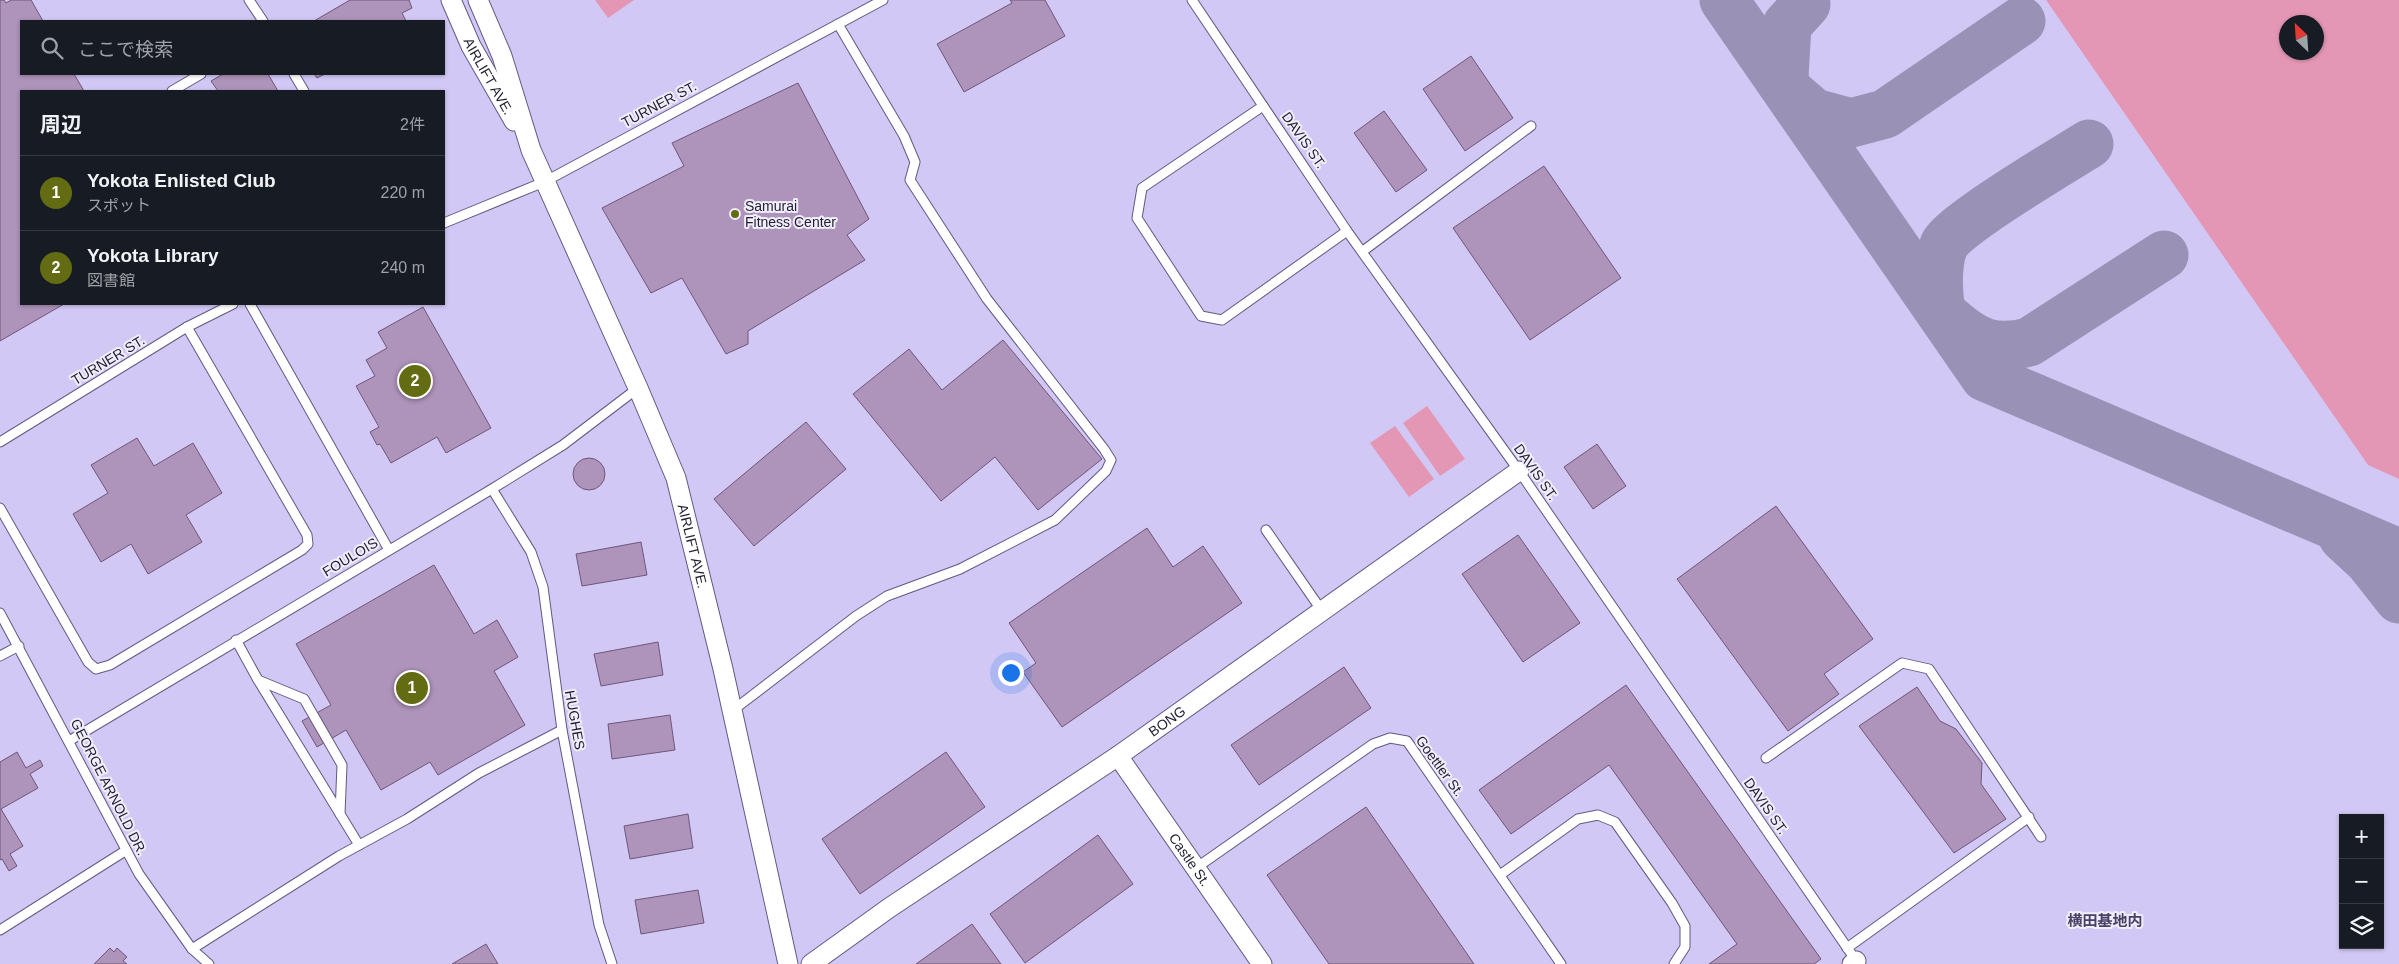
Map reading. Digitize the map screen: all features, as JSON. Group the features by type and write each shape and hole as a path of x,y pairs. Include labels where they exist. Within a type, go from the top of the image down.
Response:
{"street":[{"name":"AIRLIFT AVE.","path":"450,0 471,46 531,150"},
{"name":"AIRLIFT AVE.","path":"478,0 502,56 531,150 544,182 638,388 676,478 732,711 788,964"},
{"name":"BONG","path":"811,964 897,903 1118,756 1519,471"},
{"name":"Castle St.","path":"1118,756 1262,964"}],"lane":[{"path":"249,0 261,20"},
{"name":"TURNER ST.","path":"445,223 544,182 883,0"},
{"name":"DAVIS ST.","path":"1192,0 1347,231 1519,471 1853,959"},
{"path":"732,711 856,616 887,596 960,569 1055,520 1106,471 1111,460 986,299 910,180 915,162 904,136 838,24"},
{"path":"174,90 198,75"},
{"path":"295,75 303,90"},
{"path":"1263,106 1142,188 1137,218 1202,316 1222,320 1347,231"},
{"path":"1362,251 1531,126"},
{"name":"TURNER ST.","path":"0,442 187,327 228,305"},
{"path":"251,305 389,550"},
{"path":"0,508 88,662 96,669 110,666 302,550 308,544 307,535 187,327"},
{"name":"FOULOIS","path":"69,741 563,445 638,388"},
{"name":"HUGHES","path":"492,489 531,552 542,587 562,730 599,925 612,964"},
{"path":"1266,530 1322,611"},
{"name":"GEORGE ARNOLD DR.","path":"0,613 69,741 125,851 192,949 208,964"},
{"path":"236,640 258,680 359,846"},
{"path":"0,656 19,646"},
{"path":"1766,758 1902,663 1929,669 2041,837"},
{"path":"258,680 304,699 342,766 340,815"},
{"path":"192,949 359,846 407,819 479,773 562,730"},
{"name":"Goettler St.","path":"1196,868 1373,744 1390,738 1407,741 1561,964"},
{"path":"1500,875 1578,819 1598,815 1615,822 1672,903 1685,926 1685,947 1678,962 1674,964"},
{"path":"1853,959 2029,817"},
{"path":"0,930 125,851"}],"shaded area":[{"path":"595,0 634,0 608,18"},
{"path":"2046,0 2399,0 2399,479 2368,465"},
{"path":"1427,406 1465,459 1440,476 1403,423"},
{"path":"1395,426 1434,479 1409,497 1370,443"}],"building":[{"path":"0,0 4,0 6,3 11,0 31,0 42,20 20,20 20,75 75,75 83,90 20,90 20,305 62,305 0,341"},
{"path":"350,0 409,0 412,8 402,13 406,20 316,20"},
{"path":"1010,0 1045,0 1065,36 964,92 937,44 1012,3"},
{"path":"1471,56 1513,118 1465,151 1423,89"},
{"path":"221,75 269,75 277,90 217,90 211,81"},
{"name":"Samurai Fitness Center","path":"798,83 869,219 847,235 865,260 748,331 748,344 726,354 682,278 651,293 602,208 684,166 672,143"},
{"path":"1384,111 1427,170 1396,192 1354,133"},
{"path":"1544,166 1621,278 1530,340 1453,228"},
{"path":"423,307 491,428 446,453 437,437 391,463 380,444 377,445 370,432 379,427 356,386 375,376 366,360 387,348 378,332"},
{"path":"1003,340 1102,459 1038,510 995,457 941,501 853,394 909,349 942,390"},
{"path":"806,422 846,469 754,546 714,499"},
{"path":"137,438 154,466 193,443 222,493 186,515 202,542 148,574 131,544 101,562 73,514 108,493 91,465"},
{"path":"1597,444 1626,486 1593,509 1564,467"},
{"path":"589,458 601,462 605,474 601,486 589,490 577,486 573,474 577,462"},
{"path":"1776,506 1873,639 1824,674 1839,694 1788,731 1677,579"},
{"path":"1147,528 1173,567 1203,546 1242,603 1062,727 1023,672 1036,663 1009,623"},
{"path":"1518,535 1580,623 1523,662 1462,574"},
{"path":"641,542 647,575 582,586 576,554"},
{"path":"434,565 474,634 497,620 518,657 494,671 525,725 438,775 430,762 381,790 346,730 317,747 302,721 331,705 296,644"},
{"path":"658,642 663,675 601,686 594,654"},
{"path":"1344,667 1371,708 1259,785 1231,745"},
{"path":"1626,685 1821,959 1814,964 1709,964 1737,944 1609,765 1511,834 1479,790"},
{"path":"1917,687 1940,721 1956,729 1982,763 1981,784 2006,819 1954,853 1859,726"},
{"path":"670,715 675,750 612,759 608,724"},
{"path":"17,752 26,768 40,760 43,766 30,774 38,788 1,809 23,846 10,854 17,866 9,871 2,859 0,860 0,762"},
{"path":"946,752 985,807 860,894 822,839"},
{"path":"1366,807 1474,964 1329,964 1267,875"},
{"path":"688,814 693,848 630,859 624,826"},
{"path":"1098,835 1133,884 1025,963 990,914"},
{"path":"698,890 704,923 641,934 635,900"},
{"path":"972,924 1001,964 916,964"},
{"path":"486,944 498,964 452,964"},
{"path":"110,948 114,952 117,948 127,957 123,961 127,964 94,964"}],"taxiway":[{"path":"1724,0 1985,377 2399,553"},
{"path":"1806,4 1787,25 1784,77 1787,90 1814,113 1851,123 1885,114 2021,21"},
{"path":"1941,313 1939,270 1944,245 1967,223 1987,209 2089,144"},
{"path":"1948,318 1976,339 1995,345 2016,345 2029,342 2164,255"},
{"path":"2343,537 2369,561 2399,599"}],"place":[{"name":"Samurai Fitness Center","path":"735,214"},
{"name":"Yokota Library","path":"415,381"},
{"name":"Yokota Enlisted Club","path":"412,688"}],"district":[{"name":"横田基地内","path":"2105,921"}]}
